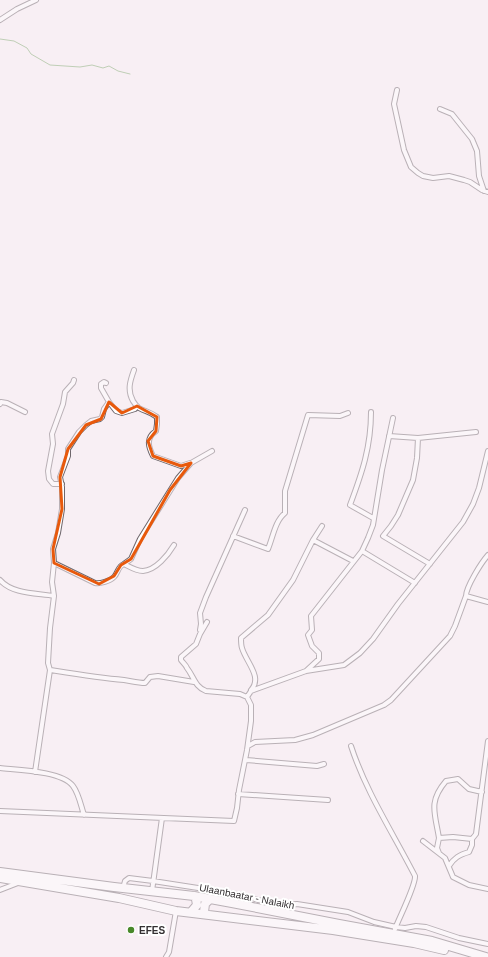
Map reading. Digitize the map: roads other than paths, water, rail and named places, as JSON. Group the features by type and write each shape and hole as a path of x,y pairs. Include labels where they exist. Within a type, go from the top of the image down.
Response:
{"highway":[{"name":"Ulaanbaatar - Nalaikh","path":"0,872 194,896 339,924 395,930 486,957"},
{"name":"Ulaanbaatar - Nalaikh","path":"0,878 120,898 176,911 333,930 406,942 470,957"},
{"path":"191,912 197,905 194,896"},
{"path":"206,914 204,912 205,904 210,899"}],"street":[{"path":"0,20 36,0"},
{"path":"397,90 394,104 404,150 411,167 423,176 433,178 449,176 470,182 486,191"},
{"path":"440,109 452,114 472,139 477,151 479,176 486,191"},
{"path":"134,370 129,389 130,395 140,409 151,412 157,417 158,424 156,431 152,434 148,441 149,448 153,456 181,466 191,463 212,451"},
{"path":"62,484 53,484 48,479 53,444 52,434 63,404 65,392 74,380"},
{"path":"106,383 104,382 101,384 101,388 116,411 122,413 135,409 137,406"},
{"path":"0,404 1,402 7,403 25,412"},
{"path":"35,772 50,670 48,663 54,596 52,582 54,563 53,549 58,533 62,509 62,484 60,477 68,456 68,448 86,425 91,421 102,417 104,409 109,402"},
{"path":"370,412 371,431 369,446 362,472 350,505 373,518"},
{"path":"233,536 268,548 280,516 285,513 286,491 308,415 340,416 348,413"},
{"path":"306,671 319,659 318,653 312,646 308,635 312,630 311,616 362,551 373,525 373,518 393,418"},
{"path":"389,436 418,438 476,432"},
{"path":"418,438 417,458 413,480 398,515 383,536 430,564"},
{"path":"251,691 306,671 344,665 354,658 373,639 463,522 480,488 488,451"},
{"path":"54,563 99,584 114,576 121,565 131,559 140,539 170,490 191,463"},
{"path":"200,634 200,613 213,580 245,510"},
{"path":"247,697 255,686 255,677 242,647 241,638 268,615 293,580 313,540 322,526"},
{"path":"313,540 353,561"},
{"path":"124,564 135,570 143,571 154,567 167,556 174,545"},
{"path":"362,551 415,583"},
{"path":"248,746 255,742 295,740 313,735 352,717 376,709 387,702 450,636 466,593 488,555"},
{"path":"0,580 5,586 13,589 54,596"},
{"path":"466,596 488,602"},
{"path":"0,811 234,821 238,794 246,760 251,705 247,697 240,694 206,691 202,689 194,682 181,660 181,657 196,644 207,622"},
{"path":"50,670 109,680 125,680 140,683 145,683 150,677 158,676 194,682"},
{"path":"448,866 460,854 469,852 472,845 472,839 476,834 488,741"},
{"path":"351,746 355,760 366,784 415,876 413,887 395,930"},
{"path":"246,760 317,766 324,764"},
{"path":"0,768 35,772 62,778 74,786 84,815"},
{"path":"440,853 437,848 439,838 433,802 438,790 446,780 458,779 469,789 482,792"},
{"path":"238,794 328,800"},
{"path":"151,891 162,818"},
{"path":"439,838 472,839"},
{"path":"423,841 445,858 453,878 469,885 488,889"},
{"path":"123,888 125,881 129,878 153,881 243,895 258,900 286,905 297,904 348,912 395,930 416,926 426,926 459,938 488,944"},
{"path":"0,890 21,881"},
{"path":"166,957 169,952 176,911"}],"waterway":[{"path":"0,39 14,41 27,48 31,54 50,65 80,67 92,65 103,68 109,66 118,71 130,74"}],"place":[{"name":"EFES","path":"131,930"}]}
